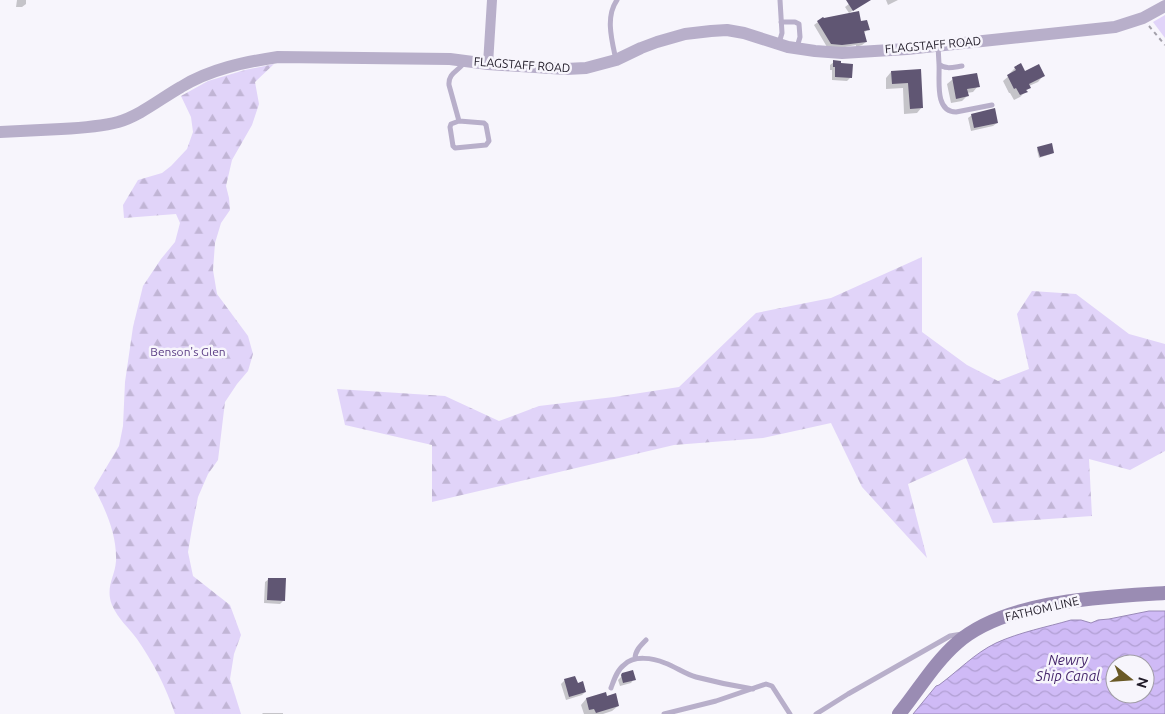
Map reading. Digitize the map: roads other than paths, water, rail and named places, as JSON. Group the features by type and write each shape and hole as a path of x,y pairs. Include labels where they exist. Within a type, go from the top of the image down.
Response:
{"main road":[{"name":"FATHOM LINE","path":"899,714 956,644 981,626 1007,616 1067,602 1101,597 1165,594"}],"street":[{"path":"488,64 492,0"},
{"name":"FLAGSTAFF ROAD","path":"0,132 90,127 117,122 134,116 200,77 256,60 278,58 450,59 488,64 566,69 586,68 616,60 641,48 685,34 727,30 797,48 842,53 1115,27 1143,18 1165,6"}],"lane":[{"path":"616,60 610,21 613,6 617,0"},
{"path":"779,44 782,33 780,0"},
{"path":"781,22 795,22 799,24 800,37 797,48"},
{"path":"938,45 940,98 947,110 956,112 992,105"},
{"path":"459,121 449,79 465,61"},
{"path":"939,64 942,67 962,66"},
{"path":"459,121 484,123 486,125 488,144 455,148 450,127 451,124 459,121"},
{"path":"816,714 950,636 968,634"},
{"path":"635,660 636,651 646,640"},
{"path":"611,688 617,673 624,664 635,660 647,659 665,663 695,677 753,688"},
{"path":"664,714 716,702 753,688 770,684 790,714"}],"water":[{"name":"Newry Ship Canal","path":"1149,611 1165,611 1165,714 913,714 936,686 996,643 1071,620 1091,623 1098,620"}],"park label":[{"name":"Benson's Glen","path":"188,352"}]}
